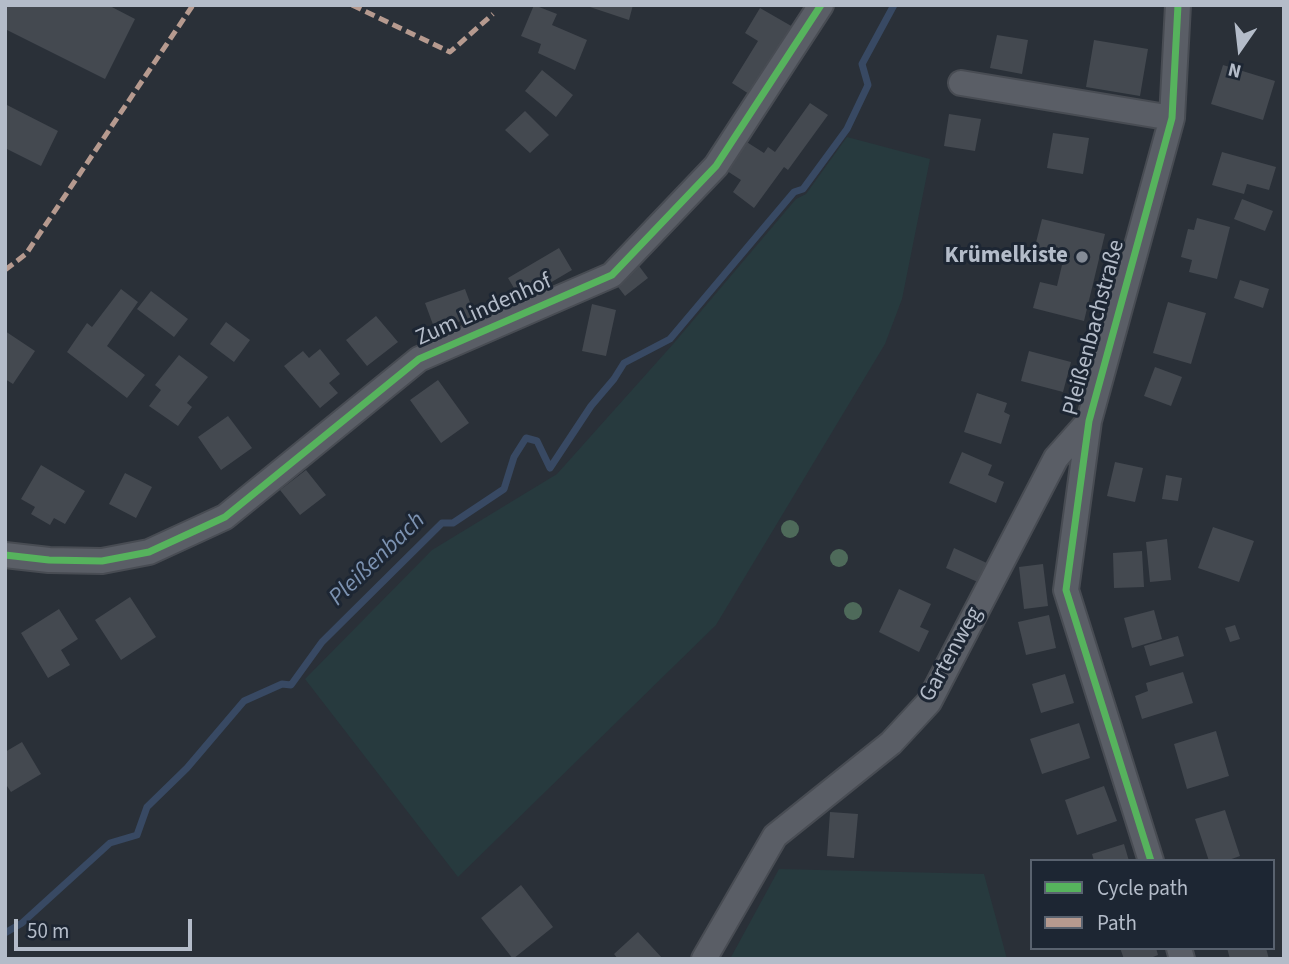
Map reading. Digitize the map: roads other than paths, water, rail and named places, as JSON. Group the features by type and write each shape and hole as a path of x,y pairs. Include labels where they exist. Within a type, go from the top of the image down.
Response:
{"street":[{"name":"Zum Lindenhof","path":"5,555 49,560 102,561 149,552 212,523 225,517 419,359 612,275 716,166 821,5"},
{"name":"Pleißenbachstraße","path":"1151,859 1066,590 1089,421 1172,118 1178,5"},
{"path":"961,83 1172,118"},
{"name":"Gartenweg","path":"704,959 775,836 891,743 929,702 1056,458 1089,421"}],"waterway":[{"name":"Pleißenbach","path":"5,933 22,923 110,843 137,835 147,807 187,768 244,701 282,684 291,685 322,642 442,523 453,523 504,489 514,457 526,438 537,441 550,468 591,406 624,363 670,339 794,192 803,189 847,129 868,85 862,64 894,5"}],"place":[{"name":"Krümelkiste","path":"1082,257"}]}
